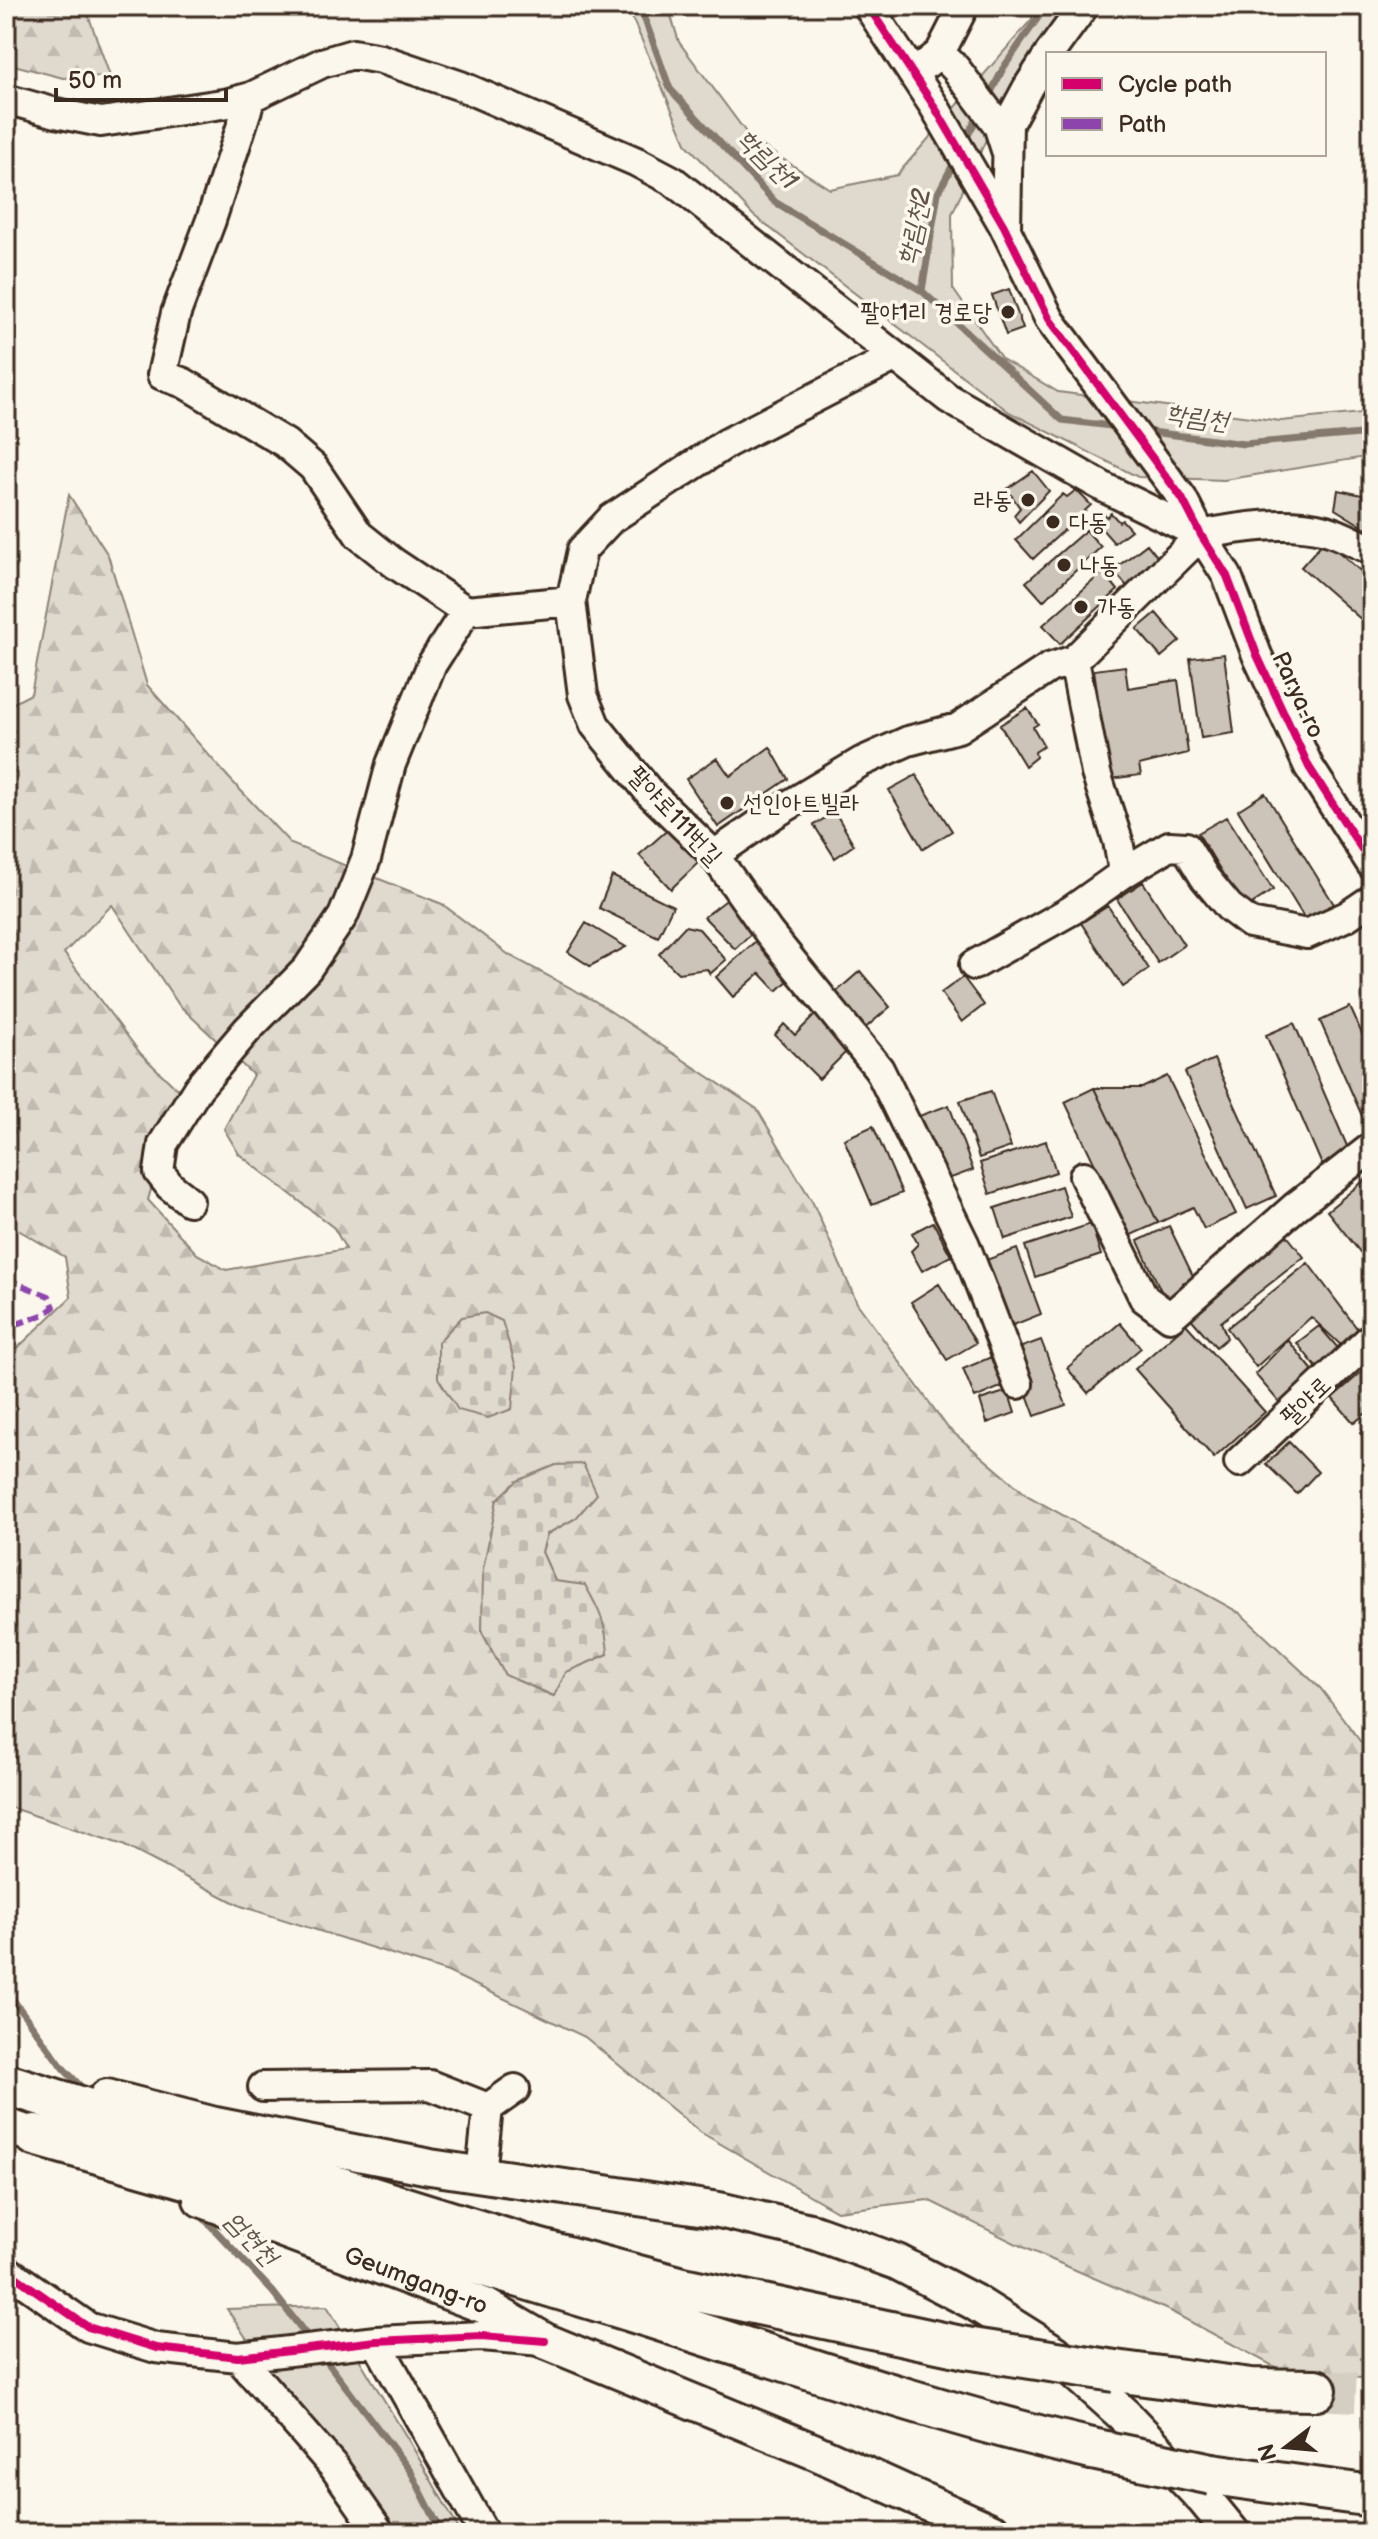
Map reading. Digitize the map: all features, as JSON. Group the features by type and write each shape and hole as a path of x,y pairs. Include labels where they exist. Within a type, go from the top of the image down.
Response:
{"highway":[{"path":"6,2084 218,2138 537,2249 683,2288 966,2348 1251,2389 1316,2390"},
{"path":"21,2130 298,2223 1016,2432 1212,2474 1372,2496"}],"main road":[{"path":"6,2071 218,2138 719,2210 814,2232 897,2262 974,2302 1055,2353 1125,2416 1232,2533"},
{"name":"Geumgang-ro","path":"298,2223 485,2306 545,2341 813,2451 995,2533"}],"street":[{"path":"868,6 913,74 948,61"},
{"path":"948,61 964,6"},
{"path":"1051,52 1084,6"},
{"path":"6,99 101,122 229,103 251,97 322,63 353,54 381,59 461,86 637,162 673,181 948,398 1105,488 1201,535"},
{"path":"1006,229 1008,124 1046,60"},
{"path":"948,61 998,125 1008,155"},
{"name":"Parya-ro","path":"913,74 1006,229 1058,333 1182,498 1227,576 1257,655 1309,767 1372,865"},
{"path":"251,97 211,220 176,313 162,375 184,383 285,443 313,467 359,535 394,563 466,611 571,601"},
{"name":"팔야로111번길","path":"894,357 727,443 611,519 582,550 571,601 583,695 595,725 650,793 714,855 769,933 879,1069 965,1245 1018,1384"},
{"path":"714,855 774,814 861,762 908,741 958,728 1049,668 1074,660 1201,535 1237,527 1326,530 1372,550"},
{"path":"189,1201 170,1186 159,1172 163,1144 198,1088 247,1030 307,969 343,916 366,859 391,764 432,664 466,611"},
{"path":"1074,660 1096,773 1118,841 1124,873"},
{"path":"974,965 1072,910 1169,846 1186,847 1205,878 1229,907 1250,923 1307,934 1347,916 1372,899"},
{"path":"1084,1176 1144,1298 1170,1317 1295,1207 1372,1147"},
{"name":"팔야로","path":"1239,1462 1372,1337"},
{"path":"263,2087 430,2085 488,2108"},
{"path":"481,2174 488,2108 515,2089"},
{"path":"6,2270 88,2327 156,2348 238,2357 370,2342 482,2336 545,2341"},
{"path":"370,2342 484,2533"},
{"path":"238,2357 334,2467 380,2533"}],"green space":[{"path":"6,6 85,6 110,76 63,78 6,63"},
{"path":"627,6 668,6 679,42 751,139 830,189 897,175 1032,19 1033,6 1066,6 1011,85 952,214 953,289 1002,359 1058,392 1281,421 1372,412 1372,456 1224,480 1138,477 1009,412 753,215 687,145"},
{"path":"69,495 108,555 147,685 291,844 442,904 509,955 595,1001 757,1109 813,1203 857,1303 948,1428 1028,1496 1240,1613 1321,1689 1372,1757 1372,2378 1294,2377 1170,2311 1027,2249 928,2200 837,2211 700,2132 585,2037 448,1972 241,1906 123,1845 6,1806 6,1359 71,1297 65,1257 6,1223 6,707 31,694","holes":["112,905 179,1005 253,1075 224,1129 239,1154 334,1228 346,1249 226,1270 197,1254 148,1200 179,1091 141,1054 64,953","556,1465 576,1518 547,1534 542,1552 555,1581 608,1654 566,1672 553,1696 505,1675 482,1632 497,1500 518,1481"]},
{"path":"485,1313 502,1321 516,1367 512,1409 488,1418 458,1410 438,1378 438,1342 462,1317"},
{"path":"583,1464 597,1494 576,1518 547,1534 542,1552 555,1581 585,1585 601,1618 608,1654 566,1672 554,1696 505,1675 482,1632 483,1569 497,1500 517,1481 556,1465"},
{"path":"327,2306 461,2533 394,2533 359,2485 284,2395 227,2309"}],"building":[{"name":"팔야1리 경로당","path":"1009,289 1023,329 1006,335 992,295"},
{"name":"라동","path":"1033,471 1049,491 1019,522 1014,515 1020,508 1007,489"},
{"name":"다동","path":"1076,490 1091,505 1033,559 1016,540 1063,494 1067,497"},
{"path":"1338,490 1372,497 1372,528 1364,527 1335,509"},
{"path":"1103,513 1107,517 1111,513 1131,530 1114,543 1094,520"},
{"name":"나동","path":"1086,530 1101,547 1043,601 1026,582"},
{"path":"1325,540 1372,581 1372,610 1363,621 1301,567"},
{"path":"1147,544 1165,566 1131,591 1113,570"},
{"name":"가동","path":"1103,572 1118,590 1060,644 1043,625"},
{"path":"1156,613 1180,641 1161,657 1137,629"},
{"path":"1224,654 1234,733 1201,738 1190,658"},
{"path":"1125,666 1128,688 1178,680 1188,753 1139,765 1141,775 1110,779 1094,670"},
{"path":"1027,708 1038,724 1033,727 1044,746 1025,766 1000,725"},
{"name":"선인아트빌라","path":"770,747 788,779 718,827 686,779 717,758 730,776"},
{"path":"916,775 952,831 923,849 889,790"},
{"path":"1265,793 1337,909 1308,924 1238,810"},
{"path":"835,812 854,845 835,858 814,825"},
{"path":"1226,817 1273,890 1244,909 1198,833"},
{"path":"672,826 699,862 671,889 639,855"},
{"path":"612,876 673,906 658,937 599,908"},
{"path":"1143,882 1184,945 1158,963 1117,899"},
{"path":"729,898 756,929 735,949 704,917"},
{"path":"1108,906 1149,969 1123,987 1081,923"},
{"path":"586,923 626,947 590,966 568,952"},
{"path":"685,926 699,929 726,960 710,974 707,969 678,973 659,954"},
{"path":"759,938 793,976 777,991 760,973 733,997 716,977"},
{"path":"860,971 890,1007 863,1030 835,993"},
{"path":"963,977 984,1005 962,1022 941,993"},
{"path":"1350,1007 1372,1056 1372,1124 1367,1127 1320,1021"},
{"path":"817,1013 851,1047 819,1079 775,1035 784,1024 795,1035"},
{"path":"1294,1023 1350,1153 1322,1165 1266,1035"},
{"path":"1214,1059 1276,1196 1247,1209 1185,1072"},
{"path":"1167,1076 1236,1214 1204,1229 1193,1207 1158,1223 1094,1088 1142,1088"},
{"path":"1094,1088 1158,1223 1129,1236 1065,1102"},
{"path":"991,1091 1011,1147 979,1158 960,1101"},
{"path":"949,1105 973,1170 943,1181 919,1116"},
{"path":"873,1126 902,1193 872,1205 844,1139"},
{"path":"1046,1141 1056,1172 990,1194 980,1163"},
{"path":"1372,1174 1372,1267 1327,1211"},
{"path":"1061,1186 1071,1217 1005,1239 995,1208"},
{"path":"933,1222 951,1256 922,1271 911,1251 918,1244 912,1233"},
{"path":"1091,1224 1101,1255 1035,1277 1025,1246"},
{"path":"1169,1226 1194,1278 1182,1283 1186,1292 1166,1302 1138,1241"},
{"path":"1285,1233 1304,1257 1221,1322 1227,1338 1216,1347 1187,1314"},
{"path":"1017,1249 1041,1314 1011,1326 986,1260"},
{"path":"1308,1263 1362,1335 1346,1350 1311,1317 1256,1367 1227,1328"},
{"path":"939,1284 976,1343 947,1360 911,1302"},
{"path":"1120,1323 1141,1348 1088,1393 1067,1368"},
{"path":"1186,1324 1265,1412 1214,1458 1135,1369"},
{"path":"1319,1326 1344,1355 1321,1373 1297,1343"},
{"path":"1041,1340 1066,1405 1035,1416 1011,1351"},
{"path":"1288,1340 1319,1378 1285,1409 1255,1374"},
{"path":"991,1357 1003,1386 975,1398 963,1369"},
{"path":"1372,1363 1372,1408 1354,1423 1332,1398"},
{"path":"1008,1391 1015,1413 987,1423 980,1400"},
{"path":"1372,1422 1372,1445 1360,1433"},
{"path":"1289,1442 1318,1472 1297,1494 1266,1464"}],"waterway":[{"name":"학림천1","path":"640,6 670,89 775,202 922,291 1062,420 1119,427"},
{"name":"학림천2","path":"988,98 1004,67 1046,6"},
{"name":"학림천2","path":"963,144 980,113"},
{"name":"학림천2","path":"922,291 938,193 956,159"},
{"name":"학림천","path":"1144,431 1244,444 1372,433"},
{"name":"엄현천","path":"6,1990 63,2068 86,2092"},
{"name":"엄현천","path":"198,2212 273,2292 311,2341"},
{"name":"엄현천","path":"321,2354 411,2472 442,2533"}],"tunnel":[{"path":"1316,2390 1372,2393"}],"marked path":[{"path":"6,1279 49,1296 54,1307 45,1314 6,1328"}],"cycle path":[{"path":"868,6 934,106 1004,226 1050,320 1182,498 1227,576 1257,655 1309,767 1372,865"},
{"path":"6,2270 88,2327 156,2348 238,2357 376,2341 482,2336 545,2341"}],"place":[{"name":"팔야1리 경로당","path":"1008,312"},
{"name":"라동","path":"1028,500"},
{"name":"다동","path":"1053,522"},
{"name":"나동","path":"1064,565"},
{"name":"가동","path":"1081,607"},
{"name":"선인아트빌라","path":"727,803"}]}
